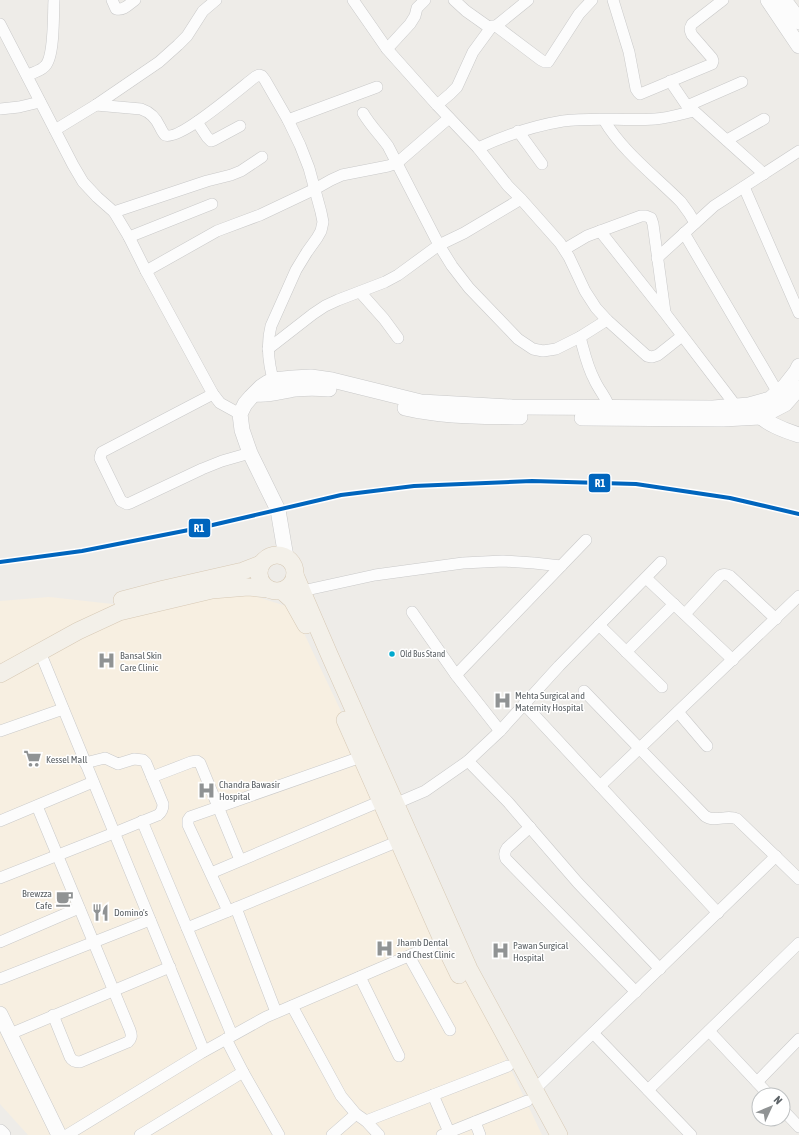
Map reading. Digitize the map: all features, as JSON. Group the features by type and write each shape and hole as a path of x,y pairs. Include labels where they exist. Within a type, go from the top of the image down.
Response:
{"main road":[{"path":"546,1135 531,1096 468,969 448,939 398,841 387,805 361,757 304,620 292,600 262,583 259,578 261,564 264,560 272,556 279,555 286,557 294,568 295,575 387,805 448,939 477,1010 508,1066 531,1096 559,1135"},
{"path":"0,660 82,616 120,601 164,589 243,571 261,564"},
{"path":"0,674 78,631 119,612 212,590 248,587 275,590 288,588 295,575"}],"street":[{"path":"27,75 44,67 50,58 53,36 54,0"},
{"path":"112,0 116,9 120,10 135,0"},
{"path":"55,130 96,105 159,62 187,36 203,11 216,0"},
{"path":"353,0 387,49 478,148 500,177 565,249 585,291 596,308 607,320 647,356 658,356 682,336"},
{"path":"387,49 410,24 415,16 417,8 425,0"},
{"path":"454,0 466,11 493,27 545,62 548,62 579,14 592,0"},
{"path":"437,105 457,87 474,52 493,27 528,0"},
{"path":"613,0 629,52 636,88 640,94 712,64 712,58 692,35 690,28 692,24 723,0"},
{"path":"768,0 799,46"},
{"path":"784,0 799,22"},
{"path":"0,24 83,182 96,197 114,212 129,237 213,394 220,403 240,414"},
{"path":"96,105 141,108 148,111 153,116 165,134 171,135 197,122 255,76 262,76 266,80 300,144 309,168 323,222 321,231 296,270 269,334 268,349 275,386"},
{"path":"670,81 691,108 764,174"},
{"path":"478,148 518,131 563,121 656,119 672,117 742,82"},
{"path":"288,120 377,87"},
{"path":"0,110 40,102"},
{"path":"363,113 368,122 388,146 439,245 452,266 469,288 518,339 533,349 543,351 556,349 580,337 607,320"},
{"path":"146,270 217,232 260,215 342,175 397,163 449,118"},
{"path":"727,140 764,119"},
{"path":"604,120 611,133 622,146 680,202 689,212 695,223"},
{"path":"197,122 211,141 240,126"},
{"path":"518,131 542,164"},
{"path":"657,258 714,206 799,151"},
{"path":"114,212 207,181 231,175 241,171 262,157"},
{"path":"744,187 799,313"},
{"path":"268,349 325,306 385,282 398,275 439,245 464,233 521,199"},
{"path":"129,237 212,204"},
{"path":"565,249 587,236 641,216 651,218 665,313"},
{"path":"600,231 682,336 748,412 781,430 799,435"},
{"path":"684,233 781,398"},
{"path":"360,292 398,338"},
{"path":"580,337 593,379 604,396 611,413"},
{"path":"781,398 785,386 799,366"},
{"path":"286,557 278,510 250,453 242,430 240,414 245,404 261,387 267,383 275,386 293,378 311,378 332,380 421,402 611,413 713,408 748,412 770,399 781,398 799,388"},
{"path":"213,394 102,452 100,458 121,501 127,504 130,503 202,469 222,461 250,453"},
{"path":"456,675 586,540"},
{"path":"302,591 375,575 463,563 503,561 562,566"},
{"path":"211,873 240,860 425,791 468,761 500,731 559,666 661,562"},
{"path":"684,614 722,574 726,574 776,618"},
{"path":"646,578 733,660"},
{"path":"600,786 799,596"},
{"path":"626,652 674,604"},
{"path":"412,612 456,675 500,731"},
{"path":"599,625 662,688"},
{"path":"40,652 204,1051"},
{"path":"584,692 708,819 728,817 738,819 799,879"},
{"path":"524,704 718,913"},
{"path":"0,731 63,709"},
{"path":"678,712 707,746"},
{"path":"276,1012 232,910 211,873 188,825 188,820 194,815 218,806 361,757"},
{"path":"0,878 158,815 161,812 163,804 146,763 143,760 138,759 118,764 105,758 86,763"},
{"path":"152,777 191,762 197,761 200,763 240,860"},
{"path":"468,761 508,802 578,883 660,969"},
{"path":"0,821 93,782"},
{"path":"37,806 114,990 132,1035 131,1039 128,1042 80,1062 75,1062 71,1060 53,1016"},
{"path":"142,821 187,928 243,1072 278,1135"},
{"path":"530,827 507,848 504,855 506,859 636,992"},
{"path":"187,928 398,841"},
{"path":"433,1095 445,1134 531,1096 593,1033 776,856"},
{"path":"0,942 79,908"},
{"path":"0,979 150,920"},
{"path":"67,1135 204,1051 266,1017 448,939"},
{"path":"648,1090 799,943"},
{"path":"409,956 450,1030"},
{"path":"10,1034 170,967"},
{"path":"360,977 399,1056"},
{"path":"292,1006 341,1096 356,1114 366,1121 379,1135"},
{"path":"0,1014 59,1135"},
{"path":"709,1031 762,1087"},
{"path":"593,1033 691,1135"},
{"path":"757,1082 799,1040"},
{"path":"366,1121 508,1066"},
{"path":"140,1135 243,1072"},
{"path":"332,1135 356,1114"},
{"path":"475,1122 480,1135"},
{"path":"0,1132 3,1135"}],"shaded area":[{"path":"236,590 292,608 542,1135 28,1135 0,1104 0,601 49,597 149,608"}],"transit line":[{"name":"R1","path":"0,562 82,551 204,527 341,495 414,486 532,481 636,484 730,498 799,514"}],"place":[{"name":"Old Bus Stand","path":"392,654"},
{"name":"Bansal Skin Care Clinic","path":"107,661"},
{"name":"Mehta Surgical and Maternity Hospital","path":"502,701"},
{"name":"Kessel Mall","path":"33,759"},
{"name":"Chandra Bawasir Hospital","path":"206,790"},
{"name":"Brewzza Cafe","path":"65,899"},
{"name":"Domino's","path":"101,912"},
{"name":"Jhamb Dental and Chest Clinic","path":"384,948"},
{"name":"Pawan Surgical Hospital","path":"500,951"}]}
